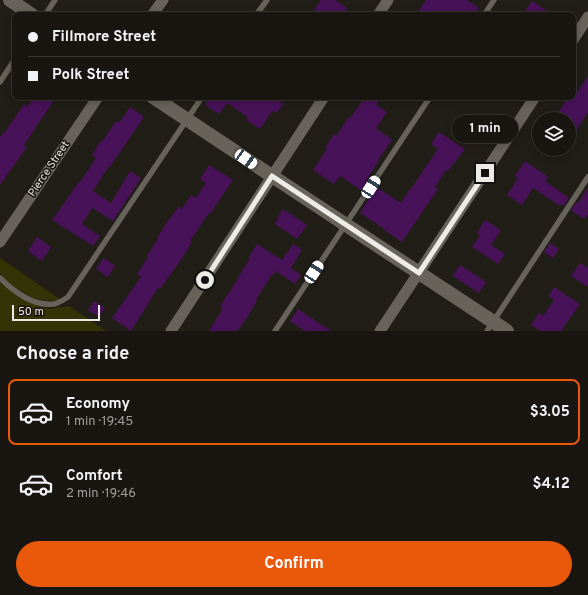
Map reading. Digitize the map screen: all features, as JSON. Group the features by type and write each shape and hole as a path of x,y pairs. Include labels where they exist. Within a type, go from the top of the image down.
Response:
{"street":[{"path":"10,0 28,12"},
{"path":"154,12 162,0"},
{"path":"380,12 388,0"},
{"path":"576,35 588,17"},
{"name":"Pierce Street","path":"0,242 96,100"},
{"path":"158,100 419,273 490,326 507,331"},
{"path":"171,331 322,100"},
{"path":"380,331 533,100"}],"lane":[{"path":"47,12 55,0"},
{"path":"258,12 266,0"},
{"path":"486,12 494,0"},
{"path":"0,82 12,64"},
{"path":"0,278 28,299 36,302 53,304 68,298 200,100"},
{"path":"275,331 428,100"},
{"path":"490,326 588,177"}],"shaded area":[{"path":"0,258 61,300 46,301 33,298 14,287 0,273"},
{"path":"0,283 30,303 49,309 69,306 106,331 0,331"}],"building":[{"path":"321,0 335,0 347,8 345,12 313,12"},
{"path":"426,0 467,0 479,8 476,12 418,12"},
{"path":"532,1 548,12 524,12"},
{"path":"588,76 588,112 576,130 576,112 558,112 567,100 576,100 576,89 578,91"},
{"path":"32,100 54,100 24,145 27,147 0,185 0,137 24,104 27,107"},
{"path":"208,100 281,100 280,102 283,104 277,113 272,111 260,129 246,120 248,117 227,103 219,114 205,105"},
{"path":"363,100 379,100 376,105 387,112 376,128 392,140 378,160 366,181 368,182 362,191 340,176 334,184 313,170 327,149 325,148 334,134 336,136 349,117 350,118"},
{"path":"130,107 144,117 93,191 111,203 130,171 141,178 113,221 92,208 82,224 100,236 93,246 52,220 96,158 92,155 100,142 101,143 116,121 119,123"},
{"path":"439,132 465,149 448,171 446,170 435,187 438,189 402,242 360,213 376,187 401,203 438,149 431,144"},
{"path":"525,161 548,177 545,181 569,198 564,205 561,204 560,206 533,188 522,205 507,195 518,178 515,176"},
{"path":"209,165 233,180 190,241 192,242 181,260 160,289 158,288 131,331 112,318 141,277 137,274 165,225 179,206 182,209 191,195 196,198 206,183 200,179"},
{"path":"588,188 588,214 584,219 571,210 577,202 578,203"},
{"path":"283,209 307,225 297,239 275,224"},
{"path":"485,220 501,230 491,245 505,254 498,264 472,247 480,235 477,233"},
{"path":"37,237 51,247 42,261 28,251"},
{"path":"550,243 559,249 553,258 544,252"},
{"path":"257,244 282,260 293,244 302,250 291,268 301,275 295,284 276,271 274,275 272,274 256,300 257,301 237,331 209,331 223,308 220,306 250,259 248,258"},
{"path":"104,258 115,266 108,277 96,269"},
{"path":"580,263 588,268 588,287 571,276"},
{"path":"460,265 486,282 479,293 453,276"},
{"path":"554,287 580,304 561,331 541,331 531,325 539,313 543,316 554,300 549,296"},
{"path":"94,301 105,308 99,317 88,310"},
{"path":"298,309 331,331 305,331 290,321"}],"route":[{"path":"205,280 272,176 419,273 485,173"}]}
